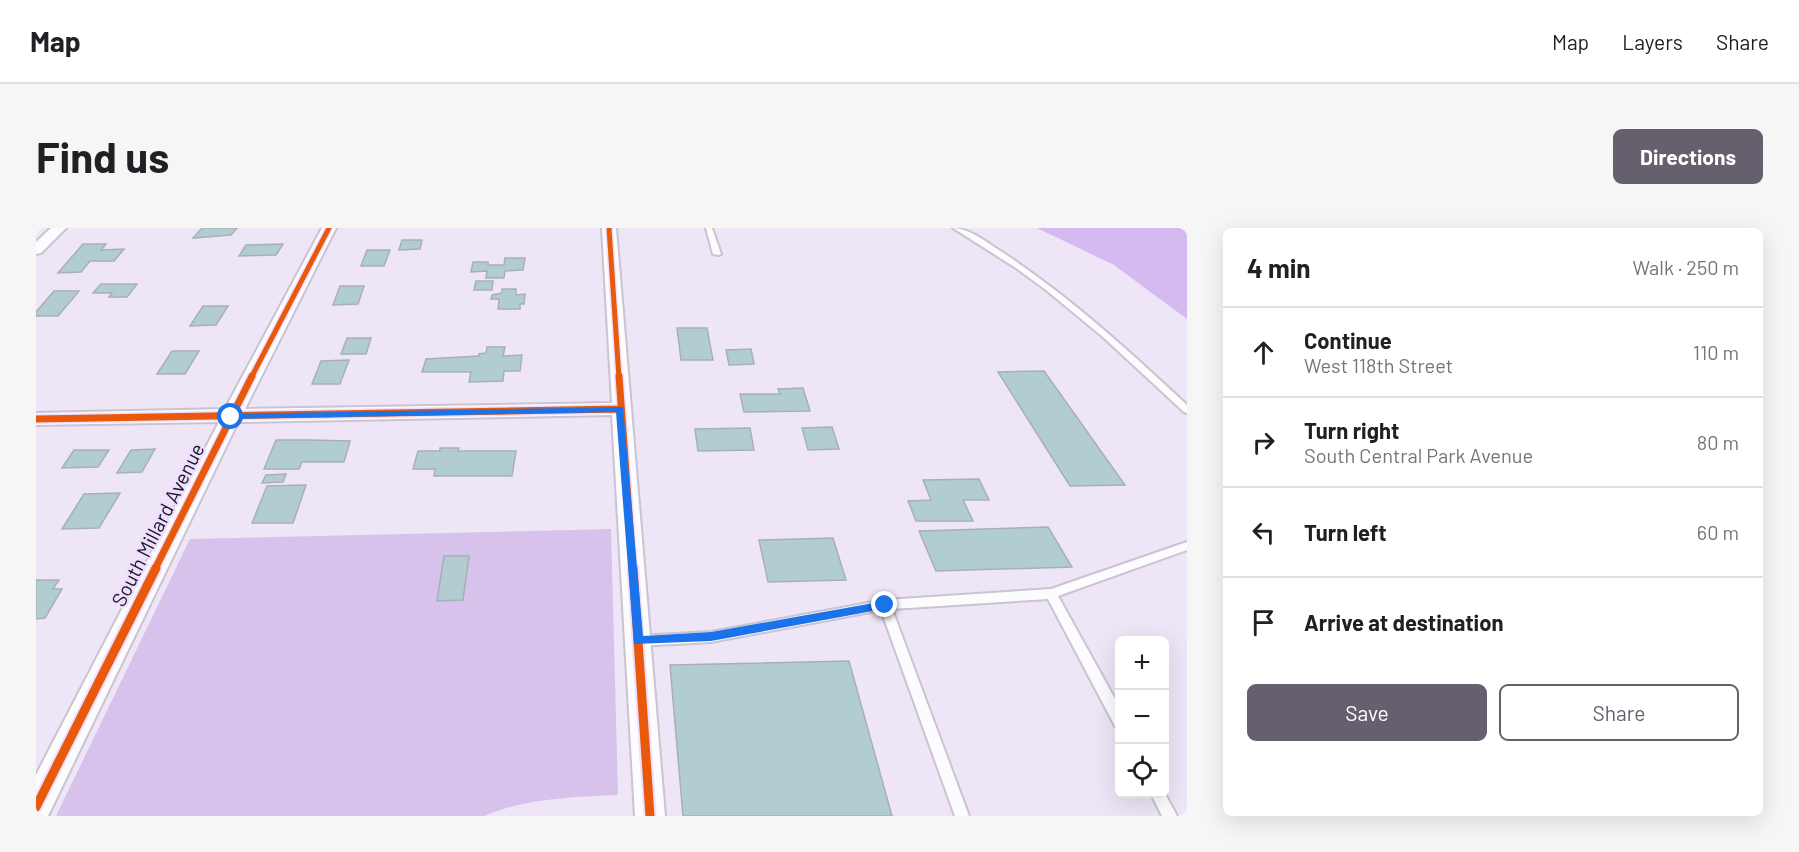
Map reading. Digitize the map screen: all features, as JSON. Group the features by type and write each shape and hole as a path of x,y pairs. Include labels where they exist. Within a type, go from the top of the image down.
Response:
{"street":[{"path":"36,250 59,228"},
{"name":"South Millard Avenue","path":"36,807 231,417 329,228"},
{"path":"609,228 650,816"},
{"path":"36,419 620,409"}],"lane":[{"path":"709,228 717,254"},
{"path":"956,228 995,248 1100,330 1187,410"},
{"path":"638,641 711,637 885,605 1051,594 1187,546"},
{"path":"1051,594 1115,714"},
{"path":"885,605 962,816"},
{"path":"1160,798 1170,816"}],"shaded area":[{"path":"1037,228 1187,228 1187,319 1114,265"},
{"path":"611,529 618,795 533,802 484,816 56,816 190,539"}],"building":[{"path":"202,228 237,228 231,235 193,238"},
{"path":"402,240 422,240 420,249 399,250"},
{"path":"83,244 106,244 101,250 124,249 114,261 90,261 81,272 58,273"},
{"path":"283,244 276,255 239,256 246,245"},
{"path":"367,250 390,250 384,266 361,266"},
{"path":"505,258 525,258 523,270 505,271 504,278 486,278 487,271 471,272 473,262 504,265"},
{"path":"476,281 493,281 492,290 474,290"},
{"path":"101,284 137,284 127,297 109,297 112,293 93,293"},
{"path":"340,286 364,286 358,304 333,305"},
{"path":"502,289 516,289 516,295 525,294 524,304 520,304 520,309 498,309 499,299 491,299 492,295 502,293"},
{"path":"54,291 79,291 58,316 36,316 36,312"},
{"path":"203,306 228,306 216,325 190,326"},
{"path":"677,328 707,328 713,360 681,360"},
{"path":"347,338 371,338 366,354 341,354"},
{"path":"487,347 505,347 503,356 522,355 520,371 504,371 503,381 469,382 471,372 422,372 426,359 479,356 479,354 486,353"},
{"path":"751,349 754,364 729,365 726,350"},
{"path":"172,351 199,351 185,374 157,374"},
{"path":"349,360 340,384 312,384 321,361"},
{"path":"1044,371 1125,485 1070,486 998,372"},
{"path":"803,388 810,411 744,412 740,394 780,394 778,389"},
{"path":"832,427 839,449 808,450 802,428"},
{"path":"750,428 754,450 698,451 695,429"},
{"path":"276,440 350,441 344,462 302,462 299,469 264,469"},
{"path":"440,448 459,448 458,451 516,451 512,476 434,476 435,469 413,469 418,451 440,451"},
{"path":"155,449 142,472 117,473 131,450"},
{"path":"74,450 109,450 98,467 62,468"},
{"path":"286,474 283,482 262,483 266,475"},
{"path":"979,479 989,500 963,500 973,521 916,521 908,501 931,500 923,480"},
{"path":"306,485 293,523 252,523 267,486"},
{"path":"120,493 99,528 62,529 84,494"},
{"path":"1048,527 1072,567 936,571 919,531"},
{"path":"833,538 846,580 768,582 759,540"},
{"path":"444,556 469,556 463,600 437,601"},
{"path":"36,580 59,580 53,589 62,589 45,618 36,619"},
{"path":"849,661 892,816 683,816 670,665"}],"cycle path":[{"path":"36,807 231,417 329,228"},
{"path":"609,228 650,816"},
{"path":"36,419 620,409"}],"route":[{"path":"231,417 620,409 638,641 711,637 885,605"}]}
